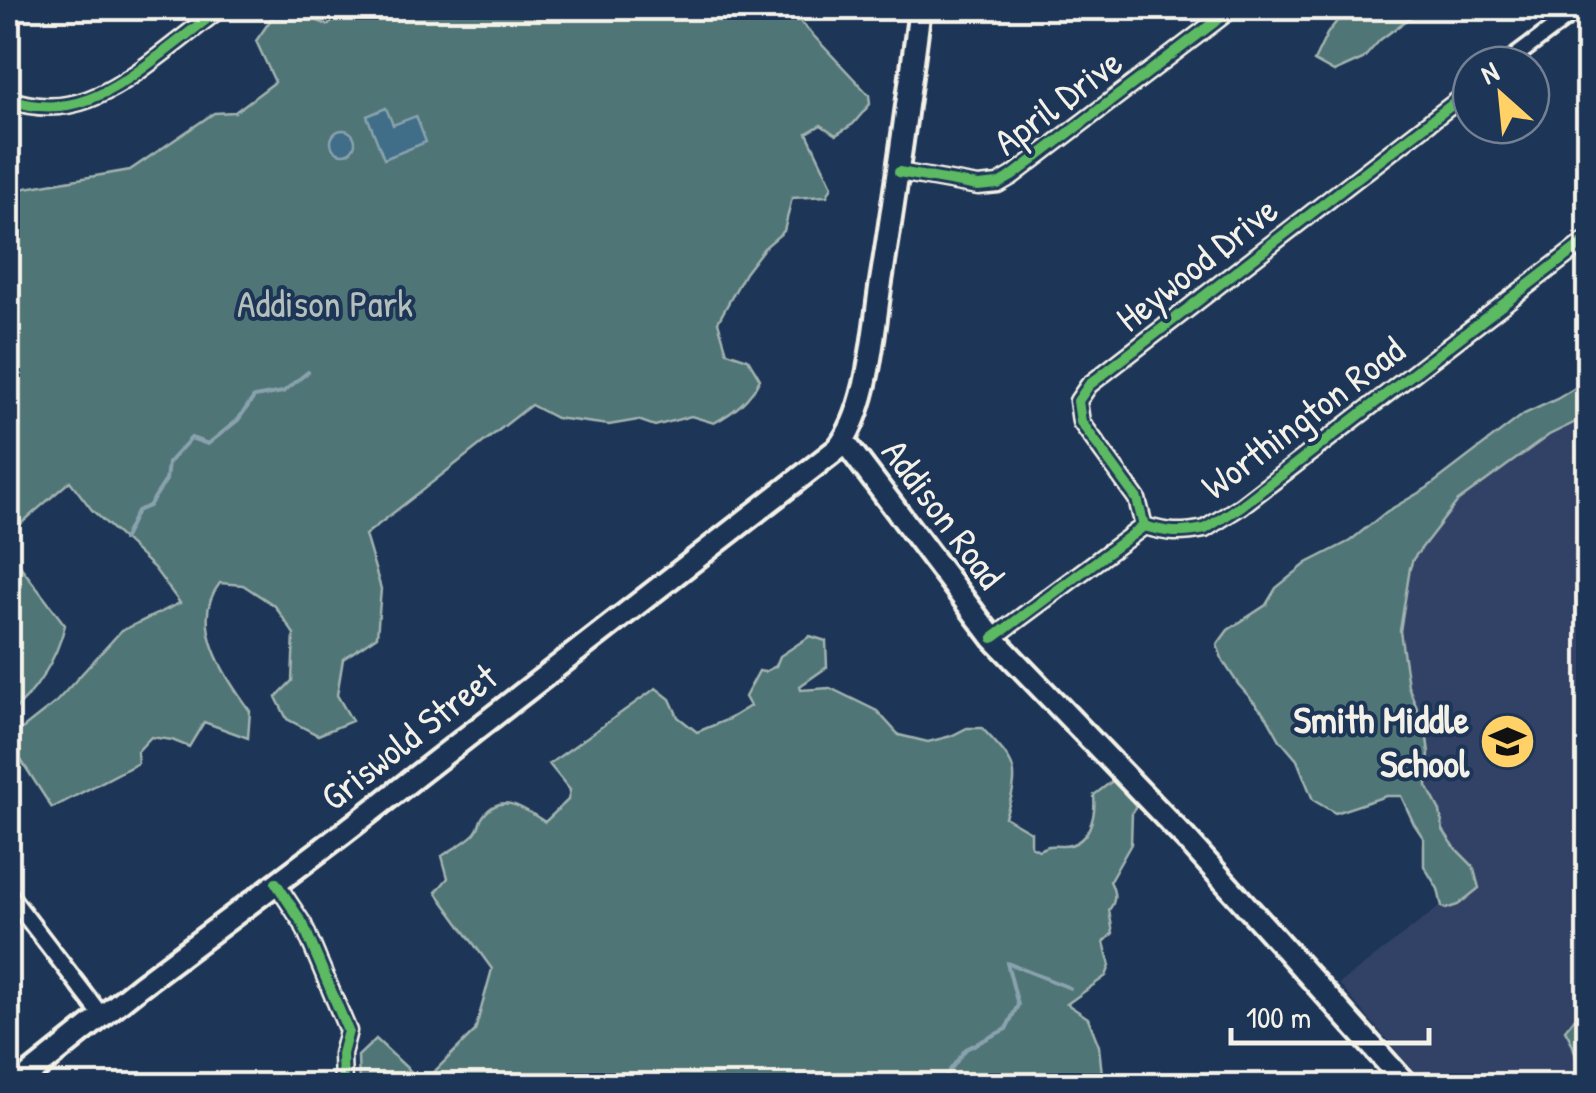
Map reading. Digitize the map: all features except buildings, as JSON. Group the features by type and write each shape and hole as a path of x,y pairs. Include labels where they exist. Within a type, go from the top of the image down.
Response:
{"main road":[{"name":"Addison Road","path":"920,8 899,172 864,381 856,416 844,441 992,638 1188,841 1408,1086"},
{"name":"Griswold Street","path":"15,1086 828,458 844,441"}],"street":[{"path":"8,98 53,106 94,98 130,78 221,8"},
{"name":"April Drive","path":"899,172 978,186 998,184 1233,8"},
{"path":"1531,45 1580,8"},
{"name":"Heywood Drive","path":"1144,526 1136,499 1080,422 1078,401 1090,385 1451,105"},
{"name":"Worthington Road","path":"1144,526 1174,535 1205,529 1241,506 1588,239"},
{"path":"992,638 1144,526"},
{"path":"276,884 303,924 348,1031 342,1054 343,1086"},
{"path":"8,893 102,1016"}],"shaded area":[{"path":"386,108 393,125 416,116 426,142 384,159 367,116"},
{"path":"343,130 352,133 352,151 343,154 334,151 331,142 334,133"},
{"name":"Smith Middle School","path":"1588,416 1588,1019 1583,1018 1566,1035 1572,1041 1578,1072 1586,1085 1426,1085 1339,984 1442,907 1473,866 1443,830 1440,811 1427,786 1429,753 1423,719 1408,686 1400,631 1409,568 1457,502 1549,435"}],"green space":[{"name":"Addison Park","path":"279,8 328,25 350,8 797,8 797,18 869,95 870,104 853,124 836,135 821,125 807,133 832,186 827,196 792,198 784,231 764,248 745,273 718,322 727,352 748,359 760,379 741,405 714,423 691,416 655,426 638,420 609,425 556,418 531,405 365,535 381,589 377,636 343,659 337,695 352,721 318,735 287,719 276,697 292,681 294,634 275,606 243,585 220,583 211,599 209,632 221,666 250,711 248,738 204,722 189,747 151,737 137,752 138,763 52,808 8,740 55,703 121,631 180,603 154,568 92,510 70,481 8,535 8,191 130,170 214,113 235,112 275,82 256,41"},
{"path":"1347,8 1423,8 1380,40 1363,59 1334,72 1314,61 1327,34"},
{"path":"1588,380 1588,416 1549,435 1457,502 1410,568 1400,631 1408,686 1426,730 1427,786 1440,811 1443,830 1473,866 1479,888 1458,905 1446,909 1424,866 1424,839 1401,796 1386,796 1335,813 1313,800 1297,760 1238,684 1217,645 1228,630 1266,605 1276,588 1307,563 1350,541 1524,414"},
{"path":"8,550 65,625 44,675 8,715"},
{"path":"810,636 826,641 827,667 800,686 801,690 830,688 877,711 899,735 928,742 967,728 982,728 1013,768 1013,787 1005,817 1031,832 1031,846 1039,850 1080,840 1092,820 1094,795 1115,779 1137,803 1132,813 1131,844 1110,881 1114,896 1109,910 1113,933 1104,942 1110,966 1106,976 1067,1004 1088,1018 1099,1046 1102,1074 1090,1086 359,1085 358,1056 376,1039 423,1083 475,1031 492,969 436,892 448,878 442,856 472,836 489,809 505,803 514,805 545,822 568,800 570,790 549,764 656,688 670,699 678,717 697,732 750,706 745,697 759,671 776,666 780,656"},
{"path":"1574,1019 1588,1019 1588,1085 1565,1030"}],"waterway":[{"path":"123,540 137,511 149,506 166,480 168,463 191,438 208,444 238,420 254,397 283,392 308,372"},
{"path":"938,1086 966,1049 1006,1029 1018,1005 1007,963 1070,988"}],"cycle path":[{"path":"8,99 51,107 89,99 142,69 221,8"},
{"path":"899,172 978,186 998,184 1233,8"},
{"path":"1144,526 1137,499 1081,422 1078,401 1089,385 1451,105"},
{"path":"993,638 1144,526 1174,532 1205,529 1241,506 1588,239"},
{"path":"276,883 303,924 348,1031 342,1054 343,1086"}],"place":[{"name":"Smith Middle School","path":"1508,742"}]}
